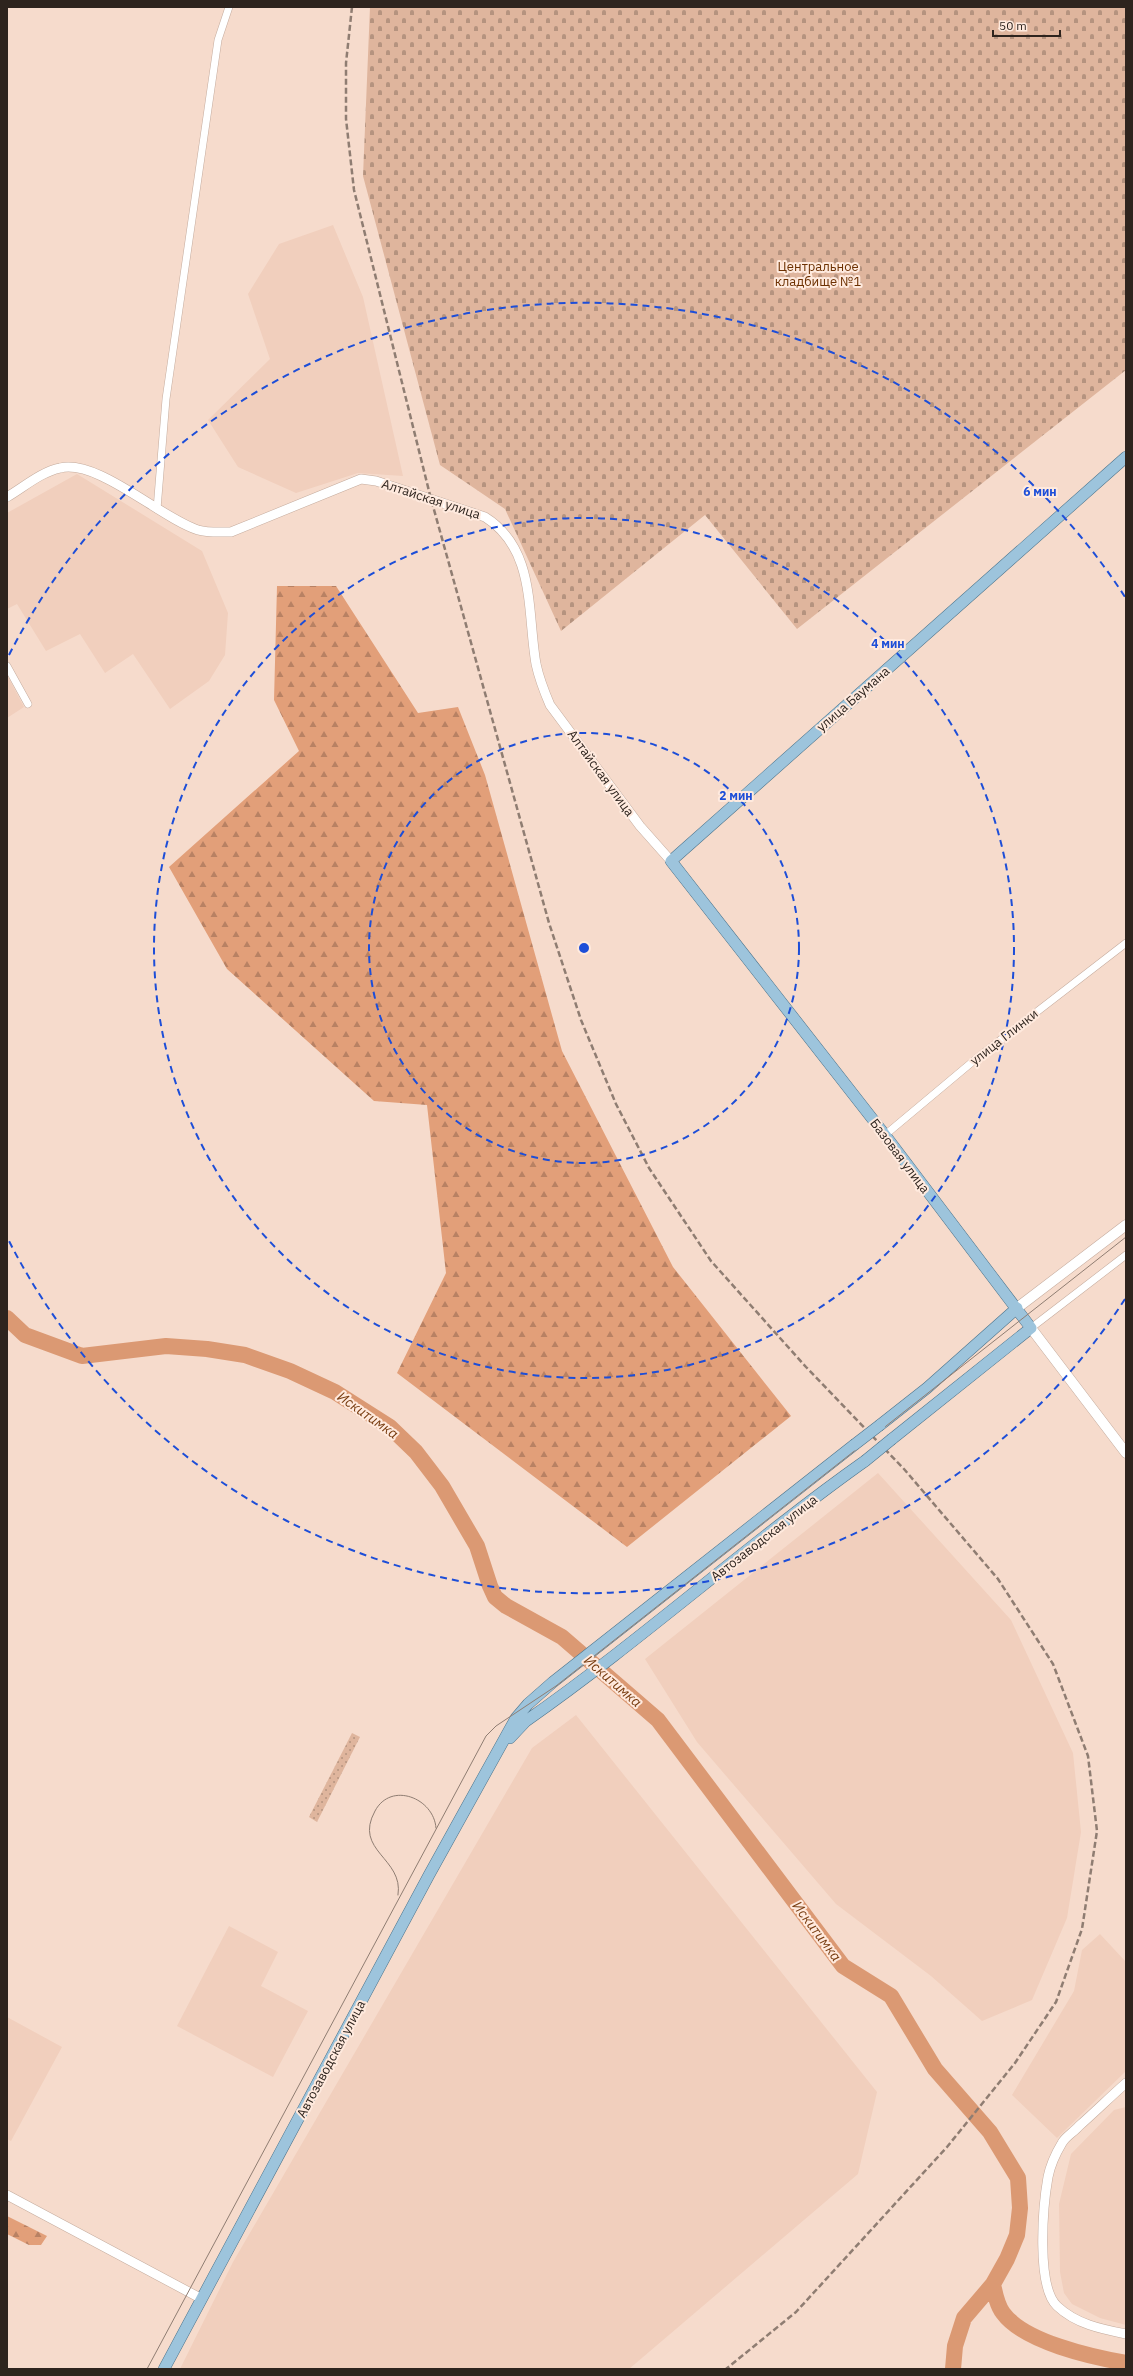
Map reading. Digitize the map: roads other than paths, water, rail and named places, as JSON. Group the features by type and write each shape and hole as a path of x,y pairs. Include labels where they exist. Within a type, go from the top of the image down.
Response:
{"main road":[{"name":"улица Баумана","path":"671,862 1126,457"},
{"name":"Базовая улица","path":"671,862 885,1135 1126,1453"},
{"path":"1017,1308 1126,1225"},
{"name":"Автозаводская улица","path":"164,2369 425,1882 516,1718 528,1704 554,1682 927,1388 1017,1308"},
{"name":"Автозаводская улица","path":"499,1750 526,1721 563,1695 643,1634 808,1503 892,1440 1031,1328"}],"street":[{"path":"157,509 168,383 218,40 229,7"},
{"name":"Алтайская улица","path":"7,497 46,472 62,467 77,467 105,477 157,509 199,530 231,532 361,479 376,481 485,517 498,525 509,538 519,556 527,580 536,664 541,685 550,705 640,826 671,862"},
{"path":"7,666 28,704"},
{"name":"улица Глинки","path":"885,1135 977,1058 1126,943"},
{"path":"1031,1328 1126,1255"},
{"path":"1126,2083 1062,2142 1048,2176 1044,2208 1044,2261 1048,2291 1055,2305 1067,2314 1091,2327 1126,2334"},
{"path":"7,2195 202,2299"}],"waterway":[{"name":"Искитимка","path":"7,1318 25,1335 82,1356 166,1346 207,1349 245,1355 290,1371 335,1392 390,1427 416,1452 442,1486 477,1546 495,1597 506,1606 562,1637 658,1720 843,1966 891,1996 935,2069 990,2132 1018,2178 1020,2208 1017,2235 1007,2259 993,2284 964,2318 955,2346 953,2369"},
{"path":"993,2284 995,2295 1003,2313 1013,2323 1026,2332 1060,2347 1095,2357 1126,2363"}],"tram line":[{"path":"147,2369 486,1736 496,1726 556,1686 1126,1237"},
{"path":"398,1895 398,1882 394,1872 380,1854 370,1836 370,1825 375,1811 382,1802 391,1797 401,1795 411,1797 428,1808 433,1817 436,1828"}],"railway":[{"path":"352,7 346,63 346,119 354,190 431,499 549,923 581,1020 616,1104 649,1168 711,1261 806,1367 904,1469 998,1579 1053,1664 1088,1756 1097,1831 1082,1929 1056,2002 1015,2063 947,2147 796,2312 726,2369"}],"park label":[{"name":"Центральное кладбище №1","path":"818,274"}]}
